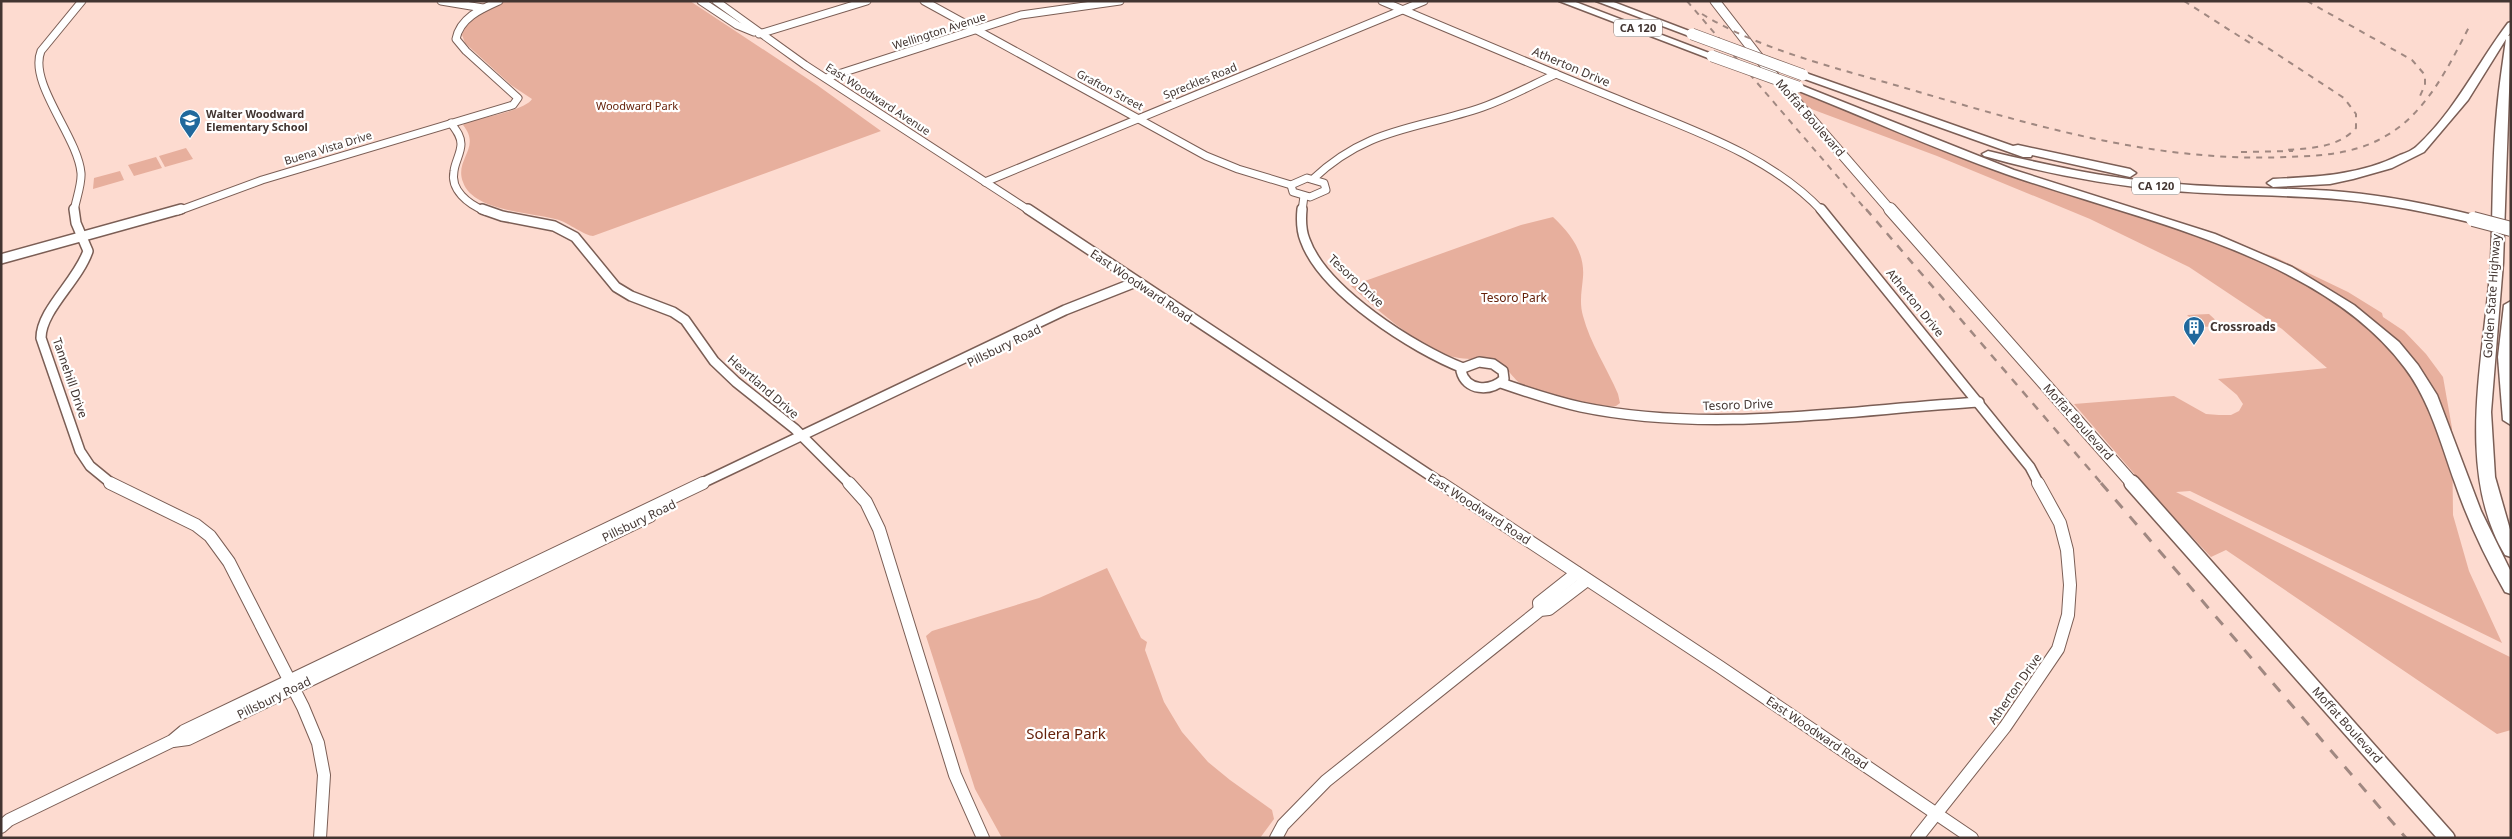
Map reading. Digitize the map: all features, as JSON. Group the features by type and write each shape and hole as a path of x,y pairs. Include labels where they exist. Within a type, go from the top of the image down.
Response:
{"highway":[{"name":"CA 120","path":"1564,1 1848,106 1976,151 2036,166 2093,178 2193,189 2346,196 2410,205 2511,228"},
{"name":"CA 120","path":"1601,1 1968,134 2090,166 2172,179 2276,183 2330,180 2353,176 2388,166 2420,150 2464,98 2482,71 2489,55 2511,25"},
{"name":"Golden State Highway","path":"2511,38 2502,110 2497,263 2484,412 2486,477 2500,528 2511,551"},
{"path":"1848,106 2010,172 2180,224 2225,241 2308,281 2362,316 2396,348 2425,385 2486,542 2511,588"},
{"path":"1968,134 2052,163 2130,179 2181,185 2363,195 2473,218"},
{"name":"Golden State Highway","path":"2511,305 2504,358 2511,420"}],"main road":[{"name":"Moffat Boulevard","path":"1716,1 1767,68 1850,164 2446,838"}],"street":[{"name":"Tannehill Drive","path":"82,1 50,39 41,51 37,61 41,78 78,159 81,174 74,211 76,223 88,251 85,263 44,323 42,341 76,438 88,465 104,479 125,491 187,518 210,536 227,559 291,685 321,755 323,791 320,838"},
{"path":"441,1 483,8"},
{"name":"Buena Vista Drive","path":"1,259 177,211 262,180 513,105 518,100 462,48 456,39 461,25 483,8 499,1"},
{"name":"East Woodward Avenue","path":"701,1 737,25 759,34 985,182"},
{"name":"East Woodward Avenue","path":"716,1 747,22 759,34"},
{"path":"759,34 867,1"},
{"name":"Grafton Street","path":"924,1 1220,162 1291,185"},
{"name":"Wellington Avenue","path":"826,78 1038,12 1120,1"},
{"name":"Atherton Drive","path":"1382,1 1745,155 1782,177 1821,209 2030,467 2060,523 2066,550 2070,585 2068,615 2058,649 2005,727 1917,838"},
{"name":"Spreckles Road","path":"985,182 1424,1"},
{"path":"1313,179 1341,153 1372,138 1404,127 1483,107 1526,89 1532,89 1559,75"},
{"name":"Heartland Drive","path":"451,123 458,130 462,142 452,176 458,192 467,201 486,212 552,225 568,232 585,245 603,274 614,286 640,300 669,310 689,323 707,354 747,392 783,418 858,492 871,509 879,529 955,775 984,838"},
{"path":"1300,179 1313,179 1324,183 1326,190 1318,196 1304,196 1293,192 1291,185 1300,179"},
{"name":"East Woodward Road","path":"985,182 1577,573 1972,838"},
{"name":"Tesoro Drive","path":"1304,196 1301,217 1305,242 1321,267 1351,296 1403,337 1463,368"},
{"name":"Pillsbury Road","path":"4,822 172,741 184,731 291,685 1065,310 1136,282"},
{"path":"1479,362 1493,364 1503,371 1504,380 1488,388 1471,385 1461,375 1463,368 1479,362"},
{"name":"Tesoro Drive","path":"1501,383 1532,395 1619,414 1714,420 1979,402"},
{"path":"1540,610 1539,602 1577,573"},
{"path":"1276,838 1283,825 1326,781 1540,610 1550,609 1587,580"}],"green space":[{"name":"Woodward Park","path":"505,1 690,1 817,85 881,131 593,236 559,220 491,205 469,192 463,182 462,167 470,140 463,125 467,122 521,107 532,99 511,85 465,43 462,35 474,18"},
{"path":"1789,87 1936,146 2275,257 2348,292 2382,313 2383,317 2404,331 2426,354 2443,377 2452,428 2453,515 2469,571 2502,643 2190,491 2176,492 2510,657 2511,730 2497,734 2226,550 2211,557 2150,492 2074,404 2174,396 2206,414 2231,415 2239,411 2243,404 2237,395 2218,379 2327,368 2282,329 2189,267 2090,219 1937,156 1806,107"},
{"path":"186,148 193,159 165,167 159,156"},
{"path":"156,157 162,168 134,176 128,165"},
{"path":"120,171 124,180 93,189 94,178"},
{"name":"Tesoro Park","path":"1553,217 1570,236 1582,259 1581,301 1583,316 1594,346 1618,394 1620,403 1616,406 1596,405 1552,395 1520,383 1506,369 1492,362 1444,354 1406,332 1351,286 1521,225"},
{"path":"2209,314 2222,326 2200,327 2187,315"},
{"name":"Solera Park","path":"1107,568 1141,638 1147,642 1145,650 1164,702 1182,732 1208,762 1272,810 1274,819 1260,838 1002,838 975,789 926,636 932,631 1039,598"}],"railway":[{"path":"1687,1 1867,211"},
{"path":"2184,1 2253,45"},
{"path":"2307,1 2412,60 2425,75 2425,85 2420,96"},
{"path":"1702,14 1749,38 1799,57 2044,127 2140,147 2188,154 2237,157 2324,155 2360,148 2382,138 2397,129 2411,117 2434,89 2470,25"},
{"path":"2248,35 2344,98 2356,114 2356,128 2341,140 2324,146 2286,150"},
{"path":"2241,152 2293,151"},
{"path":"1866,209 2102,484"},
{"path":"2101,483 2406,838"}],"place":[{"name":"Walter Woodward Elementary School","path":"190,139"},
{"name":"Crossroads","path":"2194,346"}]}
